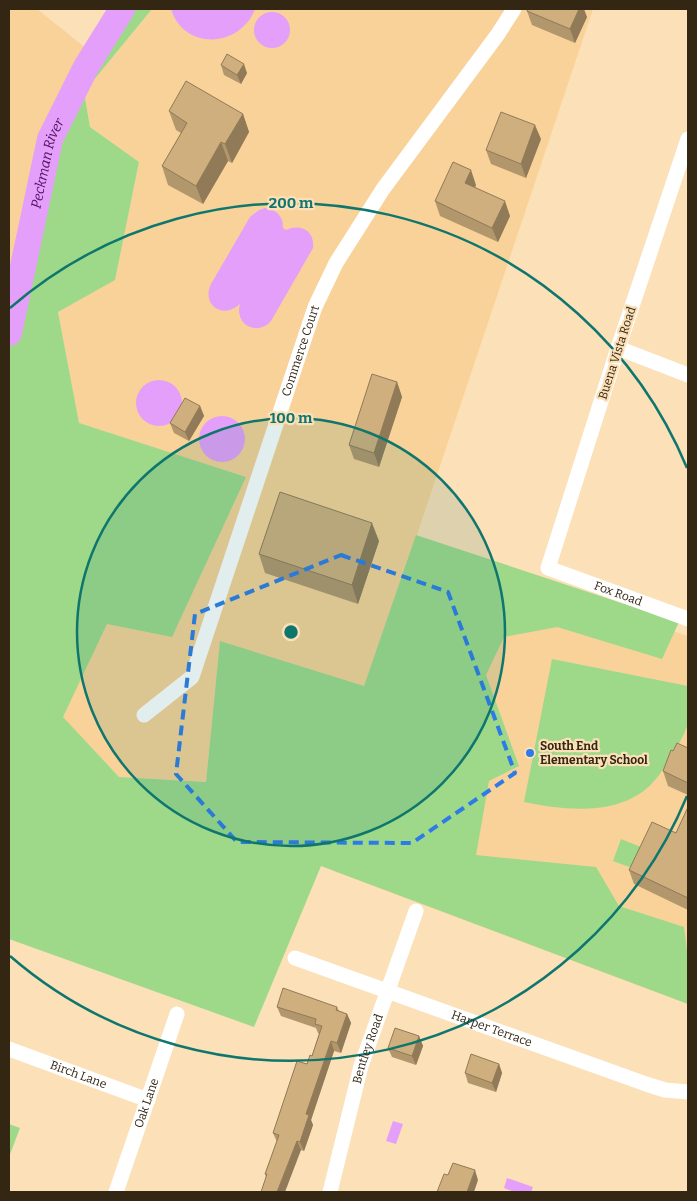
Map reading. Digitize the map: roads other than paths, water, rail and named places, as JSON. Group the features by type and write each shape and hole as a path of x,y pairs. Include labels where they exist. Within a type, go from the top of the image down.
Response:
{"street":[{"name":"Commerce Court","path":"144,715 192,677 315,307 328,278 383,189 498,34 514,9"},
{"name":"Buena Vista Road","path":"548,568 618,348 688,139"},
{"path":"618,348 688,375"},
{"name":"Fox Road","path":"548,568 688,619"},
{"name":"Bentley Road","path":"330,1192 361,1066 416,911"},
{"name":"Harper Terrace","path":"295,958 646,1084 665,1090 687,1089"},
{"name":"Oak Lane","path":"116,1192 177,1014"},
{"name":"Birch Lane","path":"9,1049 148,1100"}],"waterway":[{"name":"Peckman River","path":"9,333 50,139 86,67 122,9"}],"place":[{"name":"South End Elementary School","path":"530,753"}]}
